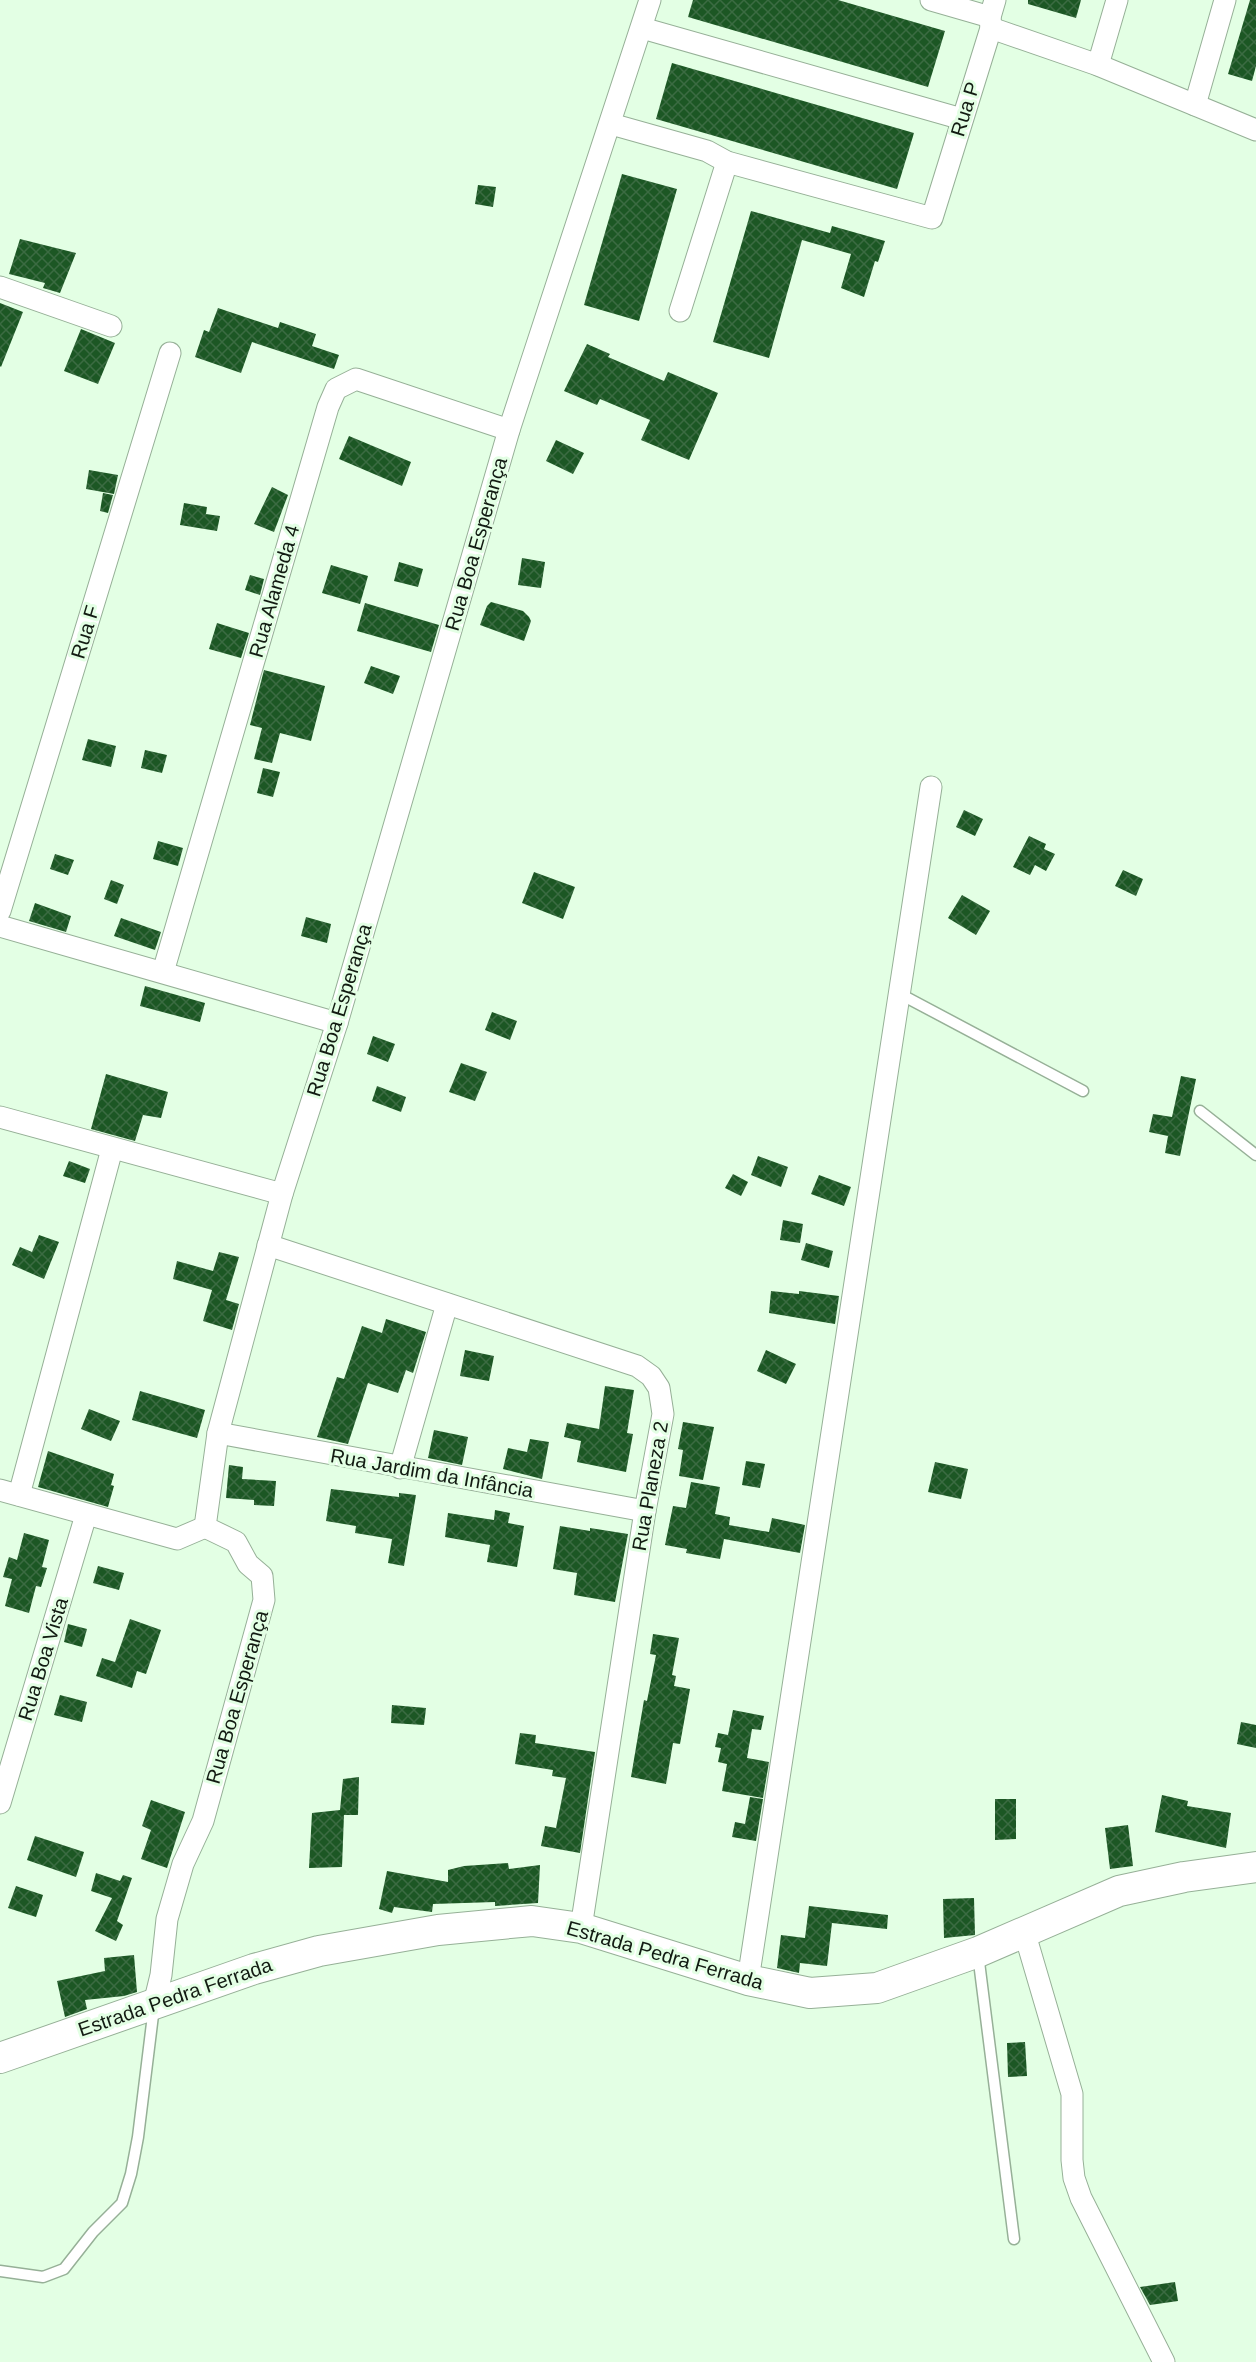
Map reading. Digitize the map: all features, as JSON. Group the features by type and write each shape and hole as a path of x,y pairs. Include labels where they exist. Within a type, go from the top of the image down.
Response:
{"street":[{"name":"Rua Boa Esperança","path":"154,2004 161,1975 167,1919 183,1864 203,1821 264,1600 262,1576 248,1564 236,1542 205,1527 218,1433 282,1194 337,1023 509,430 650,0"},
{"path":"931,0 992,15 1098,64 1256,130"},
{"path":"1098,64 1116,0"},
{"path":"1195,105 1225,0"},
{"name":"Rua P","path":"727,162 932,218 992,15"},
{"path":"642,28 962,119"},
{"path":"611,124 707,151 727,162 680,311"},
{"path":"0,287 111,326"},
{"name":"Rua F","path":"0,911 170,353"},
{"name":"Rua Alameda 4","path":"163,972 328,407 336,389 356,379 509,430"},
{"path":"748,1980 931,787"},
{"path":"0,926 337,1023"},
{"path":"0,1117 282,1194"},
{"path":"112,1149 9,1493 177,1539 205,1527"},
{"name":"Rua Planeza 2","path":"268,1245 637,1366 651,1376 659,1388 663,1414 645,1511 581,1928"},
{"path":"400,1468 447,1304"},
{"name":"Rua Jardim da Infância","path":"218,1433 645,1511"},
{"name":"Rua Boa Vista","path":"0,1803 86,1515"},
{"name":"Estrada Pedra Ferrada","path":"0,2058 254,1969 340,1947 438,1930 532,1921 581,1928 748,1980 810,1993 877,1988 978,1952 1119,1891 1184,1876 1255,1864"},
{"path":"1024,1931 1072,2094 1074,2178 1081,2198 1164,2362"}],"lane":[{"path":"900,994 1083,1091"},
{"path":"1200,1111 1256,1155"},
{"path":"978,1952 1014,2239"},
{"path":"0,2271 43,2277 64,2269 93,2232 122,2203 131,2174 138,2137 154,2004"}],"building":[{"path":"693,0 838,0 945,31 928,87 688,17"},
{"path":"1028,0 1081,0 1076,18 1028,4"},
{"path":"1250,0 1256,0 1256,66 1252,81 1228,74"},
{"path":"672,63 914,133 897,189 656,119"},
{"path":"622,174 677,189 639,321 584,305"},
{"path":"478,185 496,187 493,207 475,204"},
{"path":"751,211 830,233 832,226 885,241 878,262 875,261 864,297 841,288 851,254 802,240 769,358 713,342"},
{"path":"20,239 76,253 60,293 43,288 45,283 9,274"},
{"path":"0,303 23,312 1,367 0,366"},
{"path":"218,308 278,328 280,322 316,334 312,346 339,355 334,369 252,342 241,373 195,357 204,330 209,332"},
{"path":"81,329 115,343 98,384 64,371"},
{"path":"587,344 610,354 608,357 664,381 668,372 718,393 689,460 641,440 650,420 600,399 597,405 564,391"},
{"path":"349,436 411,462 402,486 339,459"},
{"path":"556,440 584,453 573,474 546,461"},
{"path":"89,470 118,475 114,494 86,489"},
{"path":"272,487 288,495 274,532 254,524"},
{"path":"103,493 113,495 108,513 100,511"},
{"path":"184,503 207,507 206,514 220,516 217,531 180,525"},
{"path":"522,558 545,562 541,588 518,585"},
{"path":"399,562 423,569 418,587 394,581"},
{"path":"331,565 368,576 360,604 322,593"},
{"path":"250,575 264,579 260,595 245,590"},
{"path":"491,602 523,611 529,617 531,621 524,641 480,625 487,606"},
{"path":"365,603 439,625 431,652 357,631"},
{"path":"217,623 249,633 241,658 209,649"},
{"path":"371,666 400,676 393,694 364,683"},
{"path":"264,670 325,686 311,741 280,733 272,763 254,759 262,728 250,725"},
{"path":"88,739 116,746 111,767 82,760"},
{"path":"145,750 167,755 162,773 141,768"},
{"path":"263,768 280,772 273,797 257,793"},
{"path":"964,810 983,819 975,836 956,827"},
{"path":"1029,836 1046,844 1044,849 1055,854 1046,871 1035,865 1030,875 1013,867"},
{"path":"158,841 183,848 178,866 153,859"},
{"path":"55,854 74,860 68,875 50,869"},
{"path":"1123,870 1143,879 1136,896 1115,886"},
{"path":"534,872 575,887 563,919 522,903"},
{"path":"111,880 124,885 117,904 104,899"},
{"path":"962,895 990,911 976,935 948,918"},
{"path":"35,903 71,916 66,932 29,921"},
{"path":"306,917 331,924 327,943 301,936"},
{"path":"121,918 161,932 155,950 114,936"},
{"path":"145,986 205,1003 200,1022 140,1006"},
{"path":"492,1012 517,1021 510,1040 485,1030"},
{"path":"373,1036 395,1044 388,1062 367,1054"},
{"path":"461,1063 487,1072 475,1101 449,1092"},
{"path":"106,1074 168,1092 161,1118 143,1115 135,1141 91,1129"},
{"path":"1181,1076 1196,1079 1180,1156 1165,1153 1168,1136 1149,1132 1153,1114 1172,1117"},
{"path":"377,1086 406,1097 401,1112 372,1101"},
{"path":"758,1156 788,1167 781,1187 751,1175"},
{"path":"69,1161 90,1169 85,1183 63,1176"},
{"path":"733,1174 748,1182 741,1196 725,1188"},
{"path":"819,1175 851,1187 844,1206 811,1194"},
{"path":"783,1220 803,1224 800,1243 780,1240"},
{"path":"39,1235 59,1242 44,1279 12,1265 20,1247 32,1252"},
{"path":"806,1243 833,1251 829,1268 801,1260"},
{"path":"219,1252 239,1257 226,1300 239,1304 232,1330 203,1321 212,1290 173,1279 177,1261 213,1271"},
{"path":"771,1291 799,1294 799,1291 839,1296 835,1324 769,1313"},
{"path":"386,1319 426,1332 413,1373 406,1370 398,1393 368,1383 348,1444 317,1437 337,1377 344,1379 362,1326 382,1333"},
{"path":"465,1350 494,1356 489,1381 460,1376"},
{"path":"766,1350 796,1364 786,1384 757,1371"},
{"path":"605,1386 634,1390 627,1433 633,1434 626,1472 577,1462 581,1441 564,1437 567,1423 599,1429"},
{"path":"140,1391 205,1410 197,1438 132,1420"},
{"path":"89,1409 120,1421 111,1441 81,1429"},
{"path":"683,1422 714,1427 703,1480 679,1476 683,1450 678,1449"},
{"path":"434,1430 468,1437 462,1465 428,1458"},
{"path":"530,1439 549,1442 542,1479 503,1469 508,1448 527,1452"},
{"path":"48,1451 114,1474 111,1485 114,1486 108,1507 38,1487"},
{"path":"746,1461 765,1464 760,1488 742,1485"},
{"path":"935,1462 968,1469 961,1499 928,1492"},
{"path":"229,1465 243,1467 242,1479 276,1481 274,1506 254,1505 254,1500 226,1498"},
{"path":"691,1482 720,1487 715,1514 730,1517 729,1525 769,1532 772,1518 805,1525 800,1553 724,1539 720,1559 686,1553 687,1549 665,1545 673,1506 686,1508"},
{"path":"331,1489 399,1497 399,1493 416,1495 404,1566 388,1563 392,1539 355,1533 356,1526 326,1521"},
{"path":"495,1510 510,1513 508,1523 524,1526 517,1567 487,1562 490,1545 445,1537 448,1513 494,1520"},
{"path":"560,1526 628,1534 615,1602 574,1595 577,1573 553,1569"},
{"path":"24,1533 49,1540 42,1567 47,1568 41,1587 36,1586 29,1613 5,1606 12,1579 3,1577 9,1557 17,1560"},
{"path":"98,1566 124,1573 119,1590 93,1583"},
{"path":"130,1619 161,1630 146,1674 137,1671 132,1688 96,1676 102,1658 115,1662"},
{"path":"68,1624 87,1629 82,1647 64,1642"},
{"path":"653,1634 679,1638 672,1675 676,1676 674,1686 690,1689 680,1744 673,1743 666,1784 631,1777 644,1700 647,1701 656,1655 650,1654"},
{"path":"60,1695 87,1702 82,1722 54,1715"},
{"path":"392,1705 426,1708 424,1725 391,1723"},
{"path":"733,1710 764,1716 761,1730 752,1729 747,1758 769,1762 763,1798 722,1791 727,1764 718,1762 721,1748 715,1747 718,1733 728,1735"},
{"path":"1241,1722 1256,1725 1256,1748 1237,1744"},
{"path":"520,1733 536,1735 535,1743 595,1752 580,1853 541,1846 545,1826 556,1828 566,1778 552,1776 553,1770 515,1764"},
{"path":"359,1777 358,1815 344,1815 342,1867 309,1868 312,1813 340,1810 343,1779"},
{"path":"1162,1795 1188,1801 1187,1806 1231,1813 1226,1848 1155,1832"},
{"path":"750,1797 763,1799 756,1841 732,1837 735,1822 745,1824"},
{"path":"995,1799 1016,1799 1016,1839 995,1840"},
{"path":"151,1800 185,1812 167,1868 141,1859 151,1830 142,1826"},
{"path":"1128,1825 1133,1866 1110,1869 1105,1828"},
{"path":"35,1836 84,1852 76,1877 27,1860"},
{"path":"508,1863 509,1869 540,1865 538,1903 495,1906 495,1902 433,1904 432,1912 394,1907 392,1913 379,1909 387,1871 448,1882 448,1870 464,1866"},
{"path":"96,1873 120,1881 123,1875 132,1878 117,1921 123,1925 116,1941 95,1931 112,1898 91,1891"},
{"path":"16,1886 43,1895 36,1917 8,1908"},
{"path":"974,1898 975,1935 944,1938 943,1899"},
{"path":"809,1906 888,1915 887,1929 832,1923 827,1966 800,1963 799,1973 777,1968 781,1935 805,1938"},
{"path":"134,1955 137,1992 124,1996 85,2000 87,2009 65,2017 57,1981 105,1971 104,1958"},
{"path":"1025,2042 1027,2076 1008,2077 1007,2043"},
{"path":"1175,2282 1178,2301 1150,2305 1140,2287"}]}
